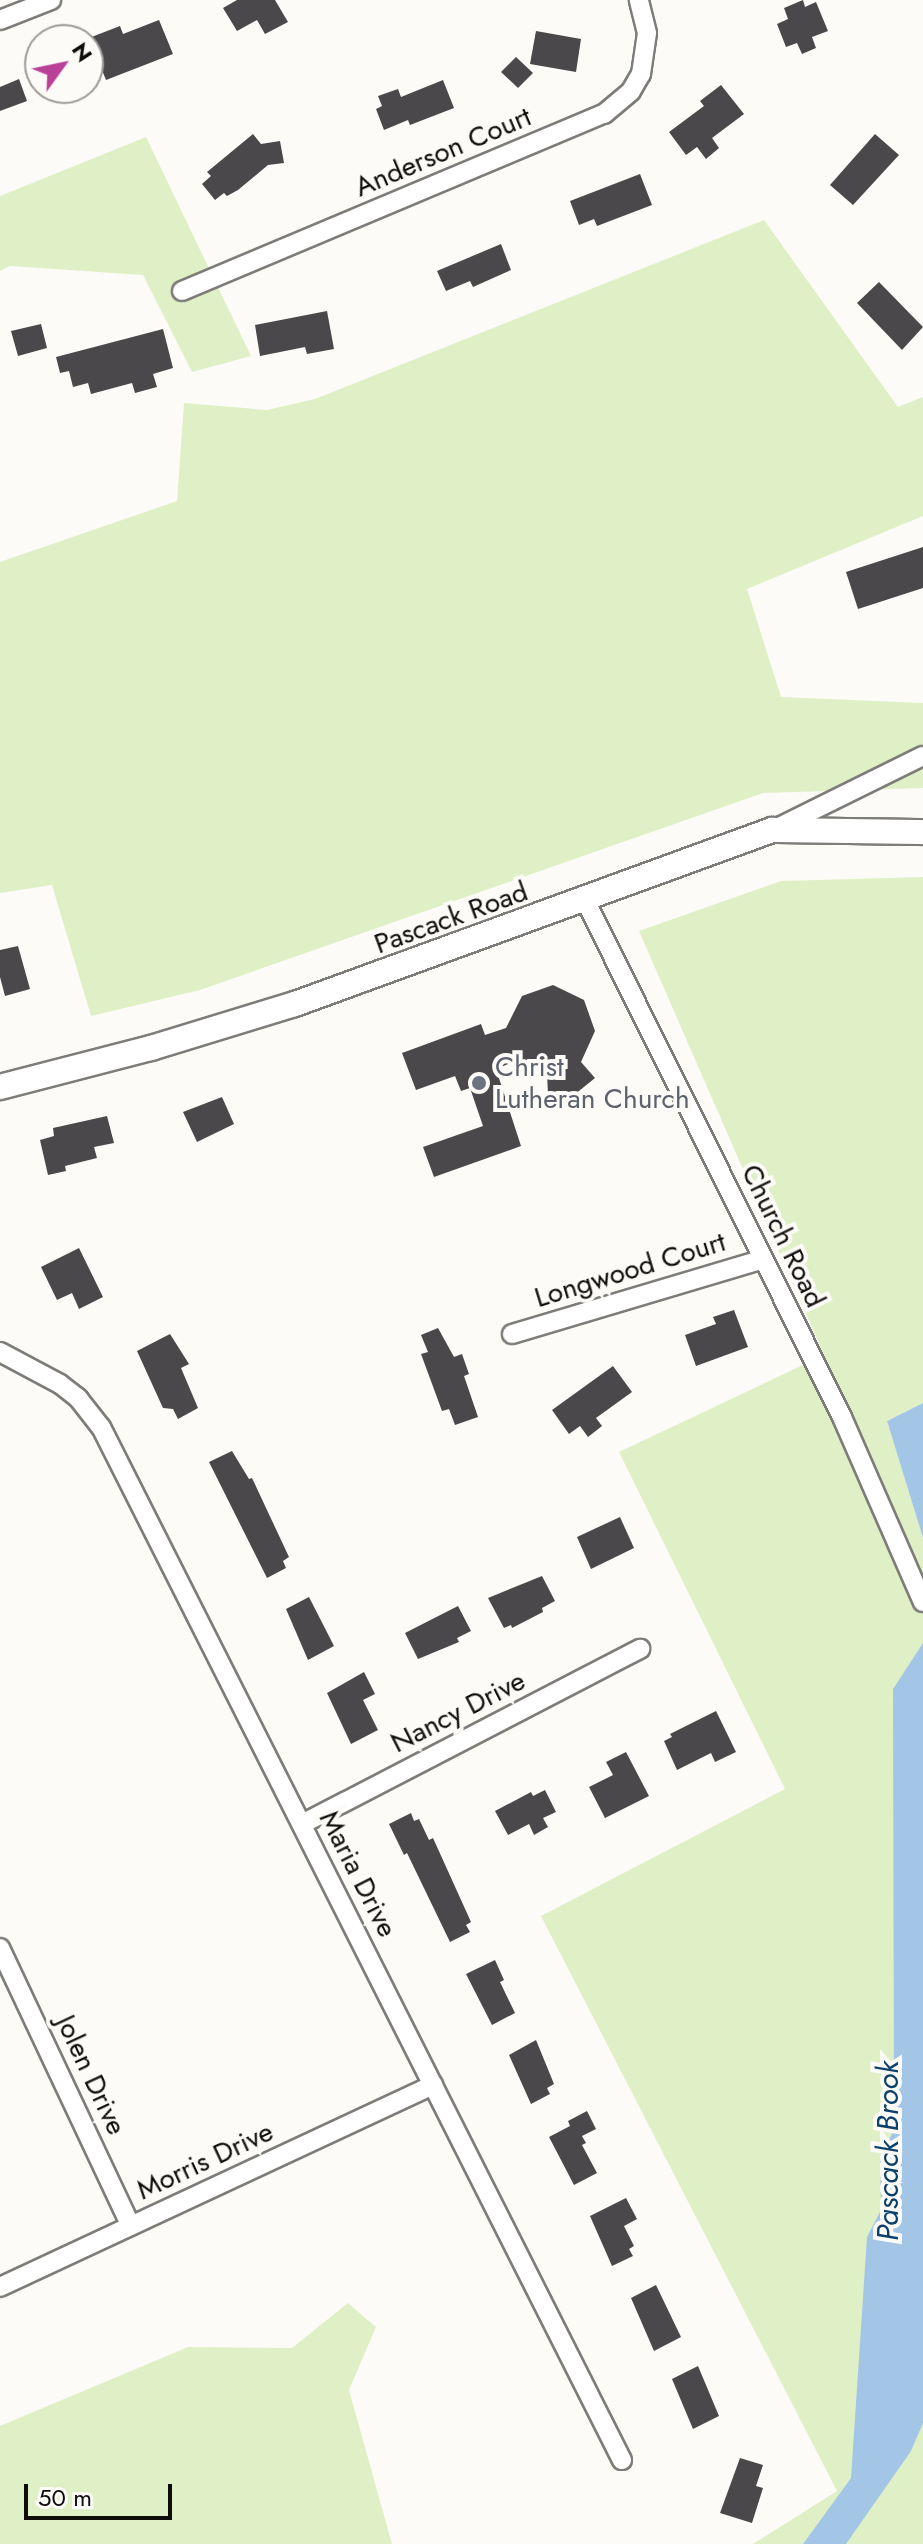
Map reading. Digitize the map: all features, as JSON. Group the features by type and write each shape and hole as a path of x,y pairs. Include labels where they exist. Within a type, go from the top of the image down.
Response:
{"street":[{"path":"0,20 51,0"},
{"name":"Anderson Court","path":"182,291 604,114 624,98 641,74 647,33 641,0"},
{"path":"772,830 923,756"},
{"name":"Pascack Road","path":"0,1087 268,1013 772,830 923,832"},
{"name":"Church Road","path":"585,900 842,1417 923,1602"},
{"name":"Longwood Court","path":"512,1334 763,1259"},
{"name":"Maria Drive","path":"0,1352 60,1384 78,1398 101,1427 622,2460"},
{"name":"Nancy Drive","path":"302,1824 640,1649"},
{"name":"Jolen Drive","path":"0,1948 131,2226"},
{"name":"Morris Drive","path":"0,2287 433,2085"}],"green space":[{"path":"146,137 251,356 192,372 143,275 10,266 0,271 0,196"},
{"path":"764,220 898,407 923,397 923,516 747,589 781,697 923,703 923,788 763,793 200,990 91,1016 52,885 0,893 0,562 177,501 184,403 267,410 315,399"},
{"path":"923,877 923,1403 887,1421 923,1538 923,2544 753,2544 837,2491 541,1916 785,1789 619,1452 824,1355 639,931 781,881"},
{"path":"348,2303 376,2327 349,2390 392,2544 0,2544 0,2426 188,2347 292,2348"}],"water":[{"path":"923,1403 923,1538 887,1421"},
{"name":"Pascack Brook","path":"923,1643 923,2423 911,2451 846,2544 803,2544 851,2478 867,2237 881,2210 880,2157 894,2130 893,1689"}],"building":[{"path":"237,0 275,0 288,22 265,34 257,20 237,31 223,8"},
{"path":"803,0 805,7 816,2 828,31 812,37 816,48 802,54 797,43 786,47 777,24 788,19 784,8"},
{"path":"159,20 173,54 106,80 104,32 120,26 123,34"},
{"path":"536,31 581,39 576,72 530,64"},
{"path":"516,57 533,73 518,88 501,72"},
{"path":"19,79 24,102 0,111 0,87"},
{"path":"443,80 454,108 410,125 408,120 384,130 376,109 382,106 378,96 398,89 401,97"},
{"path":"721,85 744,114 712,138 719,148 706,159 697,147 686,155 669,132 704,106 700,101"},
{"path":"253,134 261,144 280,141 284,163 268,165 238,190 227,196 224,193 215,200 202,184 211,176 207,172"},
{"path":"875,134 899,155 853,205 830,185"},
{"path":"640,174 652,205 597,226 594,219 579,225 570,201"},
{"path":"501,244 511,270 473,287 470,281 446,291 437,271"},
{"path":"879,282 923,327 902,350 857,303"},
{"path":"327,311 334,349 307,354 305,347 260,356 255,325"},
{"path":"41,324 47,348 18,356 11,331"},
{"path":"163,329 173,368 153,374 157,387 135,393 132,383 91,394 88,383 73,387 69,371 60,373 56,357"},
{"path":"923,547 923,588 858,609 846,572"},
{"path":"18,946 30,989 5,996 0,977 0,950"},
{"name":"Christ Lutheran Church","path":"553,985 584,1000 595,1031 581,1062 595,1078 574,1095 548,1095 547,1073 518,1060 496,1069 521,1146 434,1177 423,1147 483,1126 470,1088 461,1091 455,1076 416,1090 402,1053 481,1024 485,1035 506,1028 522,996"},
{"path":"222,1097 234,1124 197,1142 183,1112"},
{"path":"107,1116 114,1143 94,1147 97,1158 65,1166 66,1171 48,1175 40,1140 54,1136 53,1128"},
{"path":"79,1248 103,1297 79,1309 72,1293 57,1300 41,1267"},
{"path":"734,1310 748,1347 696,1366 685,1335 716,1324 713,1317"},
{"path":"438,1328 454,1357 462,1354 469,1374 464,1376 478,1417 455,1425 449,1409 442,1411 421,1354 428,1352 421,1335"},
{"path":"170,1334 189,1364 181,1368 198,1408 178,1419 173,1409 163,1408 137,1351"},
{"path":"613,1366 632,1392 596,1418 602,1426 588,1437 580,1426 569,1434 552,1410"},
{"path":"232,1451 249,1479 252,1478 289,1557 283,1561 286,1568 267,1578 209,1462"},
{"path":"620,1517 634,1548 591,1569 577,1537"},
{"path":"542,1576 555,1601 542,1608 543,1612 512,1628 511,1625 504,1628 488,1598"},
{"path":"309,1597 334,1646 308,1660 286,1609"},
{"path":"458,1606 471,1631 457,1638 459,1642 418,1659 405,1633"},
{"path":"364,1672 375,1694 363,1700 378,1730 351,1744 327,1693"},
{"path":"716,1711 736,1752 715,1762 711,1753 677,1770 664,1741 672,1737 670,1734"},
{"path":"626,1752 649,1796 605,1818 589,1787 613,1775 606,1762"},
{"path":"545,1790 556,1812 543,1818 548,1827 534,1835 529,1824 508,1835 495,1811 531,1792 533,1796"},
{"path":"411,1813 414,1821 419,1819 429,1840 433,1838 471,1922 466,1925 470,1932 450,1942 407,1853 404,1855 389,1824"},
{"path":"495,1960 504,1980 500,1982 515,2013 492,2025 466,1974"},
{"path":"536,2040 554,2084 547,2088 550,2094 531,2104 509,2055"},
{"path":"587,2111 596,2129 582,2136 586,2143 582,2145 597,2173 574,2185 549,2137 570,2126 568,2121"},
{"path":"626,2198 637,2219 624,2226 634,2246 629,2249 633,2256 612,2266 590,2216"},
{"path":"656,2285 681,2337 654,2351 631,2298"},
{"path":"698,2366 719,2416 693,2429 672,2379"},
{"path":"740,2458 763,2465 756,2486 763,2488 752,2523 720,2513"}],"place":[{"name":"Christ Lutheran Church","path":"479,1083"}]}
